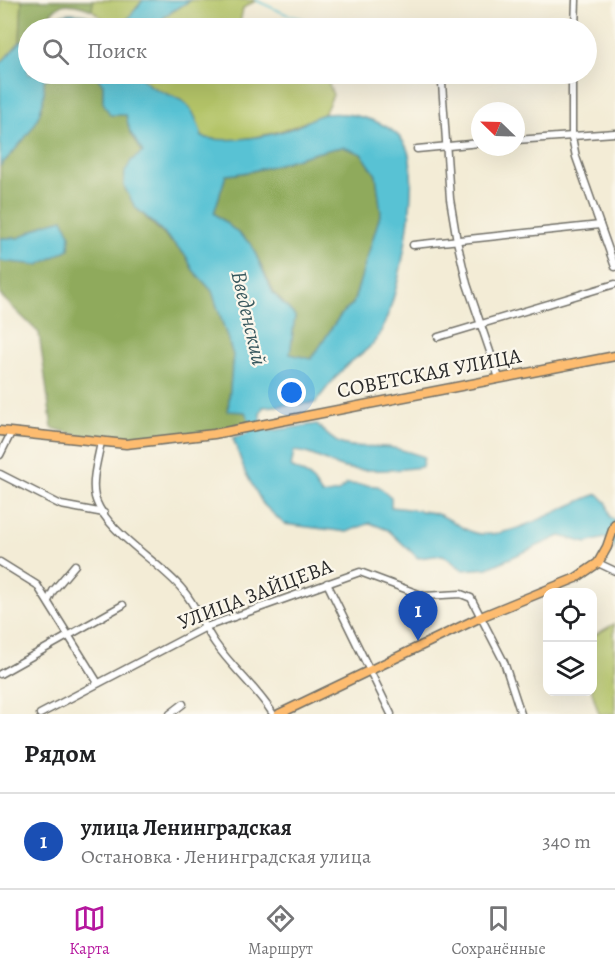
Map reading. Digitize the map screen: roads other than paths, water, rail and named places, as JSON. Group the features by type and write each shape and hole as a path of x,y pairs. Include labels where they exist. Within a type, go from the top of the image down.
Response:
{"main road":[{"name":"СОВЕТСКАЯ УЛИЦА","path":"0,431 126,444 240,429 615,356"},
{"path":"279,714 483,616 576,578 598,563 607,547 615,524"}],"street":[{"path":"575,18 576,0"},
{"path":"442,84 450,199 458,241 467,284 483,325 499,378"},
{"path":"572,84 572,137 576,157 615,267"},
{"path":"525,140 615,133"},
{"path":"417,149 471,144"},
{"path":"413,245 600,225"},
{"path":"438,337 615,284"},
{"path":"0,455 11,433"},
{"path":"101,442 95,473 95,497 105,513 133,546 181,587 215,644 257,690 273,714"},
{"path":"0,474 61,505 105,513"},
{"path":"0,562 37,585 98,683"},
{"path":"598,563 615,571"},
{"path":"48,601 53,591 75,565"},
{"name":"УЛИЦА ЗАЙЦЕВА","path":"40,714 206,627 360,572 424,596 461,594 471,598 483,616 504,662 521,714"},
{"path":"327,584 390,714"},
{"path":"0,674 123,605"},
{"path":"170,714 183,704"}],"water":[{"path":"143,0 191,0 163,18 129,18"},
{"path":"70,13 94,18 56,18"},
{"path":"18,44 18,84 44,84 44,94 38,117 26,137 0,166 0,64"},
{"name":"Введенский","path":"103,84 148,84 188,105 196,118 202,137 212,139 262,136 296,127 315,117 336,114 348,114 373,120 395,133 403,141 408,151 411,191 405,248 392,304 384,326 372,345 344,368 315,403 263,407 260,414 263,429 270,431 317,424 326,434 342,444 356,447 391,448 424,457 422,467 367,470 338,466 312,455 294,451 291,467 310,477 322,495 338,492 347,484 378,486 391,497 391,507 437,514 475,533 504,532 520,527 598,494 607,503 610,517 615,520 615,549 605,538 586,543 560,536 488,568 463,570 443,555 418,558 388,530 370,523 347,532 284,524 263,504 245,472 233,438 248,433 251,424 245,412 228,411 233,355 212,291 193,270 186,256 135,207 124,186 125,172 131,161 143,152 130,132 126,115 110,115 103,102","holes":["343,147 362,154 376,175 381,212 353,304 336,322 311,359 290,354 295,316 273,293 251,244 214,213 226,175 256,170 313,153"]},
{"path":"63,219 70,234 69,249 39,265 0,261 0,238 19,238 45,224"}],"waterway":[{"path":"255,0 301,18"}],"place":[{"name":"улица Ленинградская","path":"418,641"}]}
